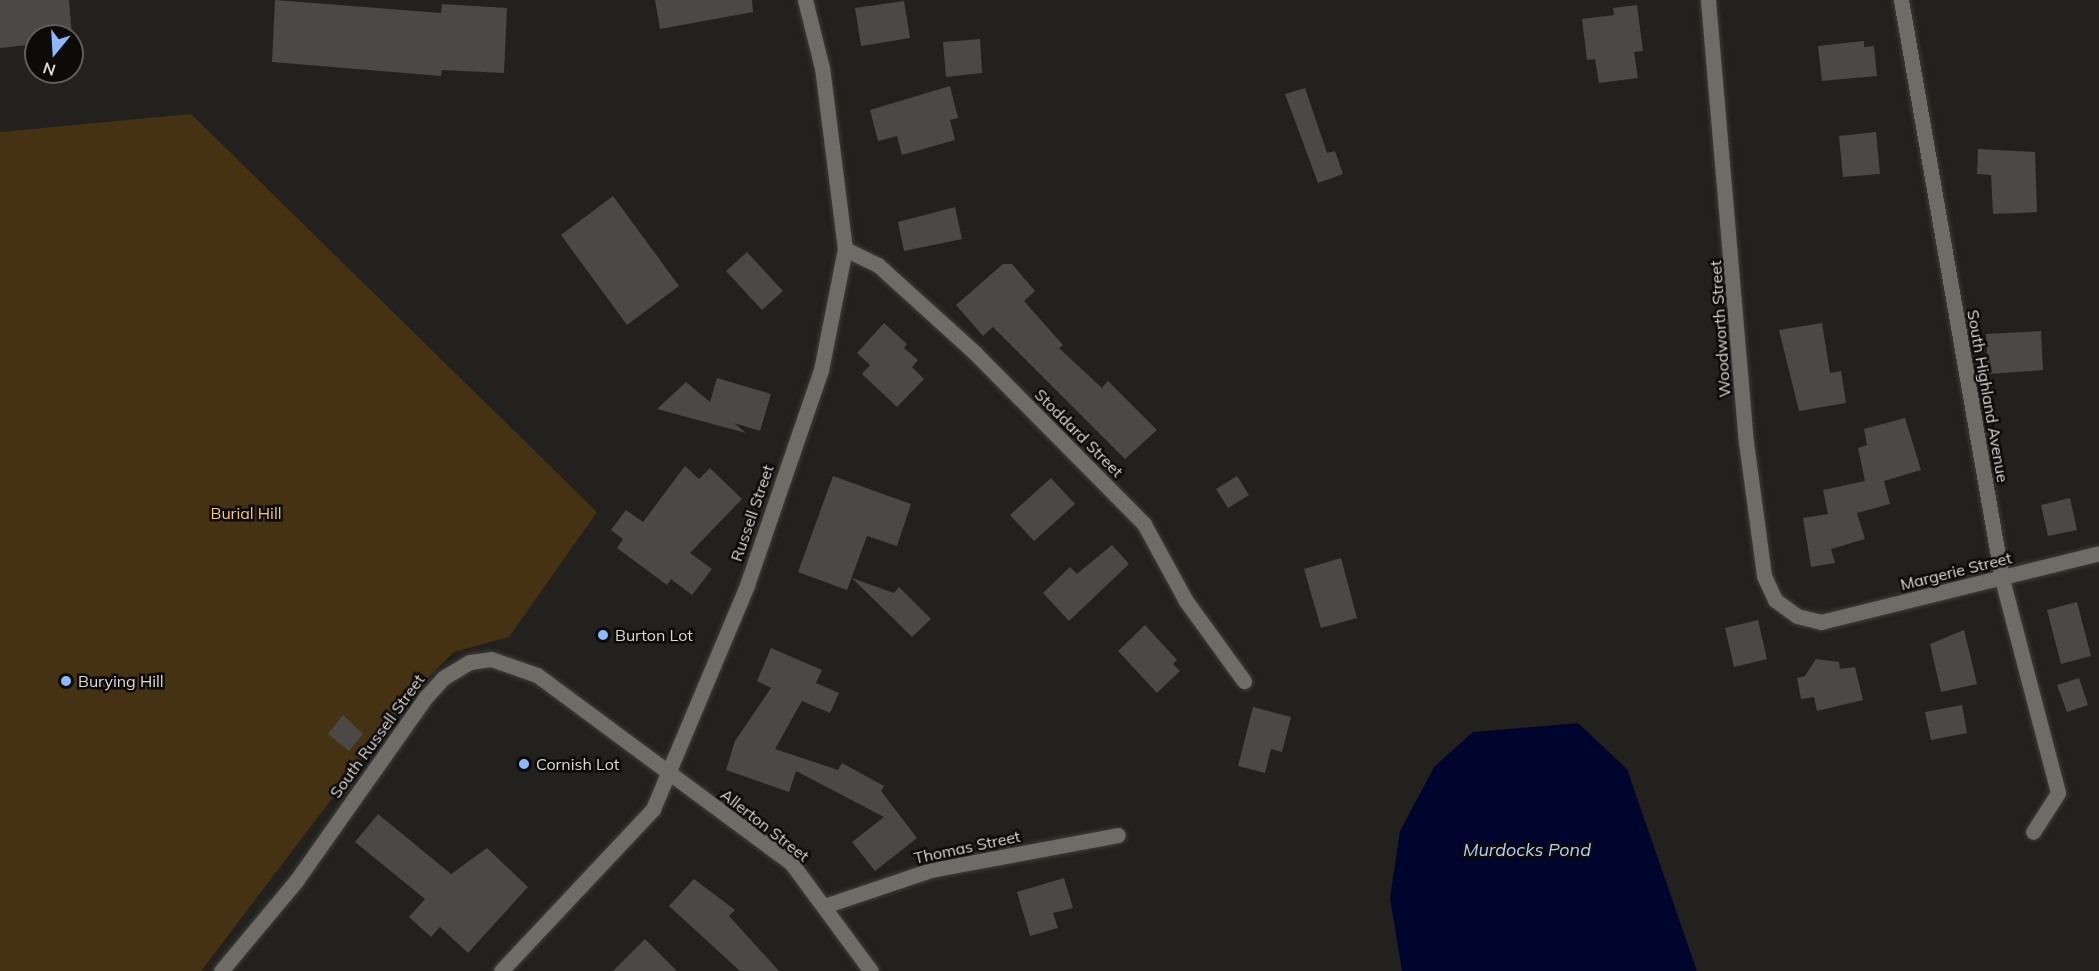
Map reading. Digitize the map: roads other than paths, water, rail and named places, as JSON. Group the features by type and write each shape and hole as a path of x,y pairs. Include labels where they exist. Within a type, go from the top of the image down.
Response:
{"street":[{"name":"Russell Street","path":"501,971 646,818 668,777 747,585 821,369 845,249 822,68 805,0"},
{"name":"Woodworth Street","path":"1708,0 1746,442 1764,576 1785,609 1821,622"},
{"name":"South Highland Avenue","path":"1900,0 2002,579 2058,793 2033,832"},
{"name":"Stoddard Street","path":"845,249 878,265 976,354 1144,524 1185,601 1244,681"},
{"name":"Margerie Street","path":"1821,622 2002,579 2099,553"},
{"name":"South Russell Street","path":"221,971 296,881 426,697 443,678 470,662 503,661 537,675 668,777"},
{"name":"Allerton Street","path":"668,777 792,864 827,905 871,971"},
{"name":"Thomas Street","path":"827,905 930,870 1118,835"}],"water":[{"name":"Murdocks Pond","path":"1578,723 1627,769 1697,971 1402,971 1390,898 1400,831 1434,767 1473,732"}],"place":[{"name":"Burton Lot","path":"603,635"},
{"name":"Burying Hill","path":"66,681"},
{"name":"Cornish Lot","path":"524,764"}],"park label":[{"name":"Burial Hill","path":"246,513"}]}
